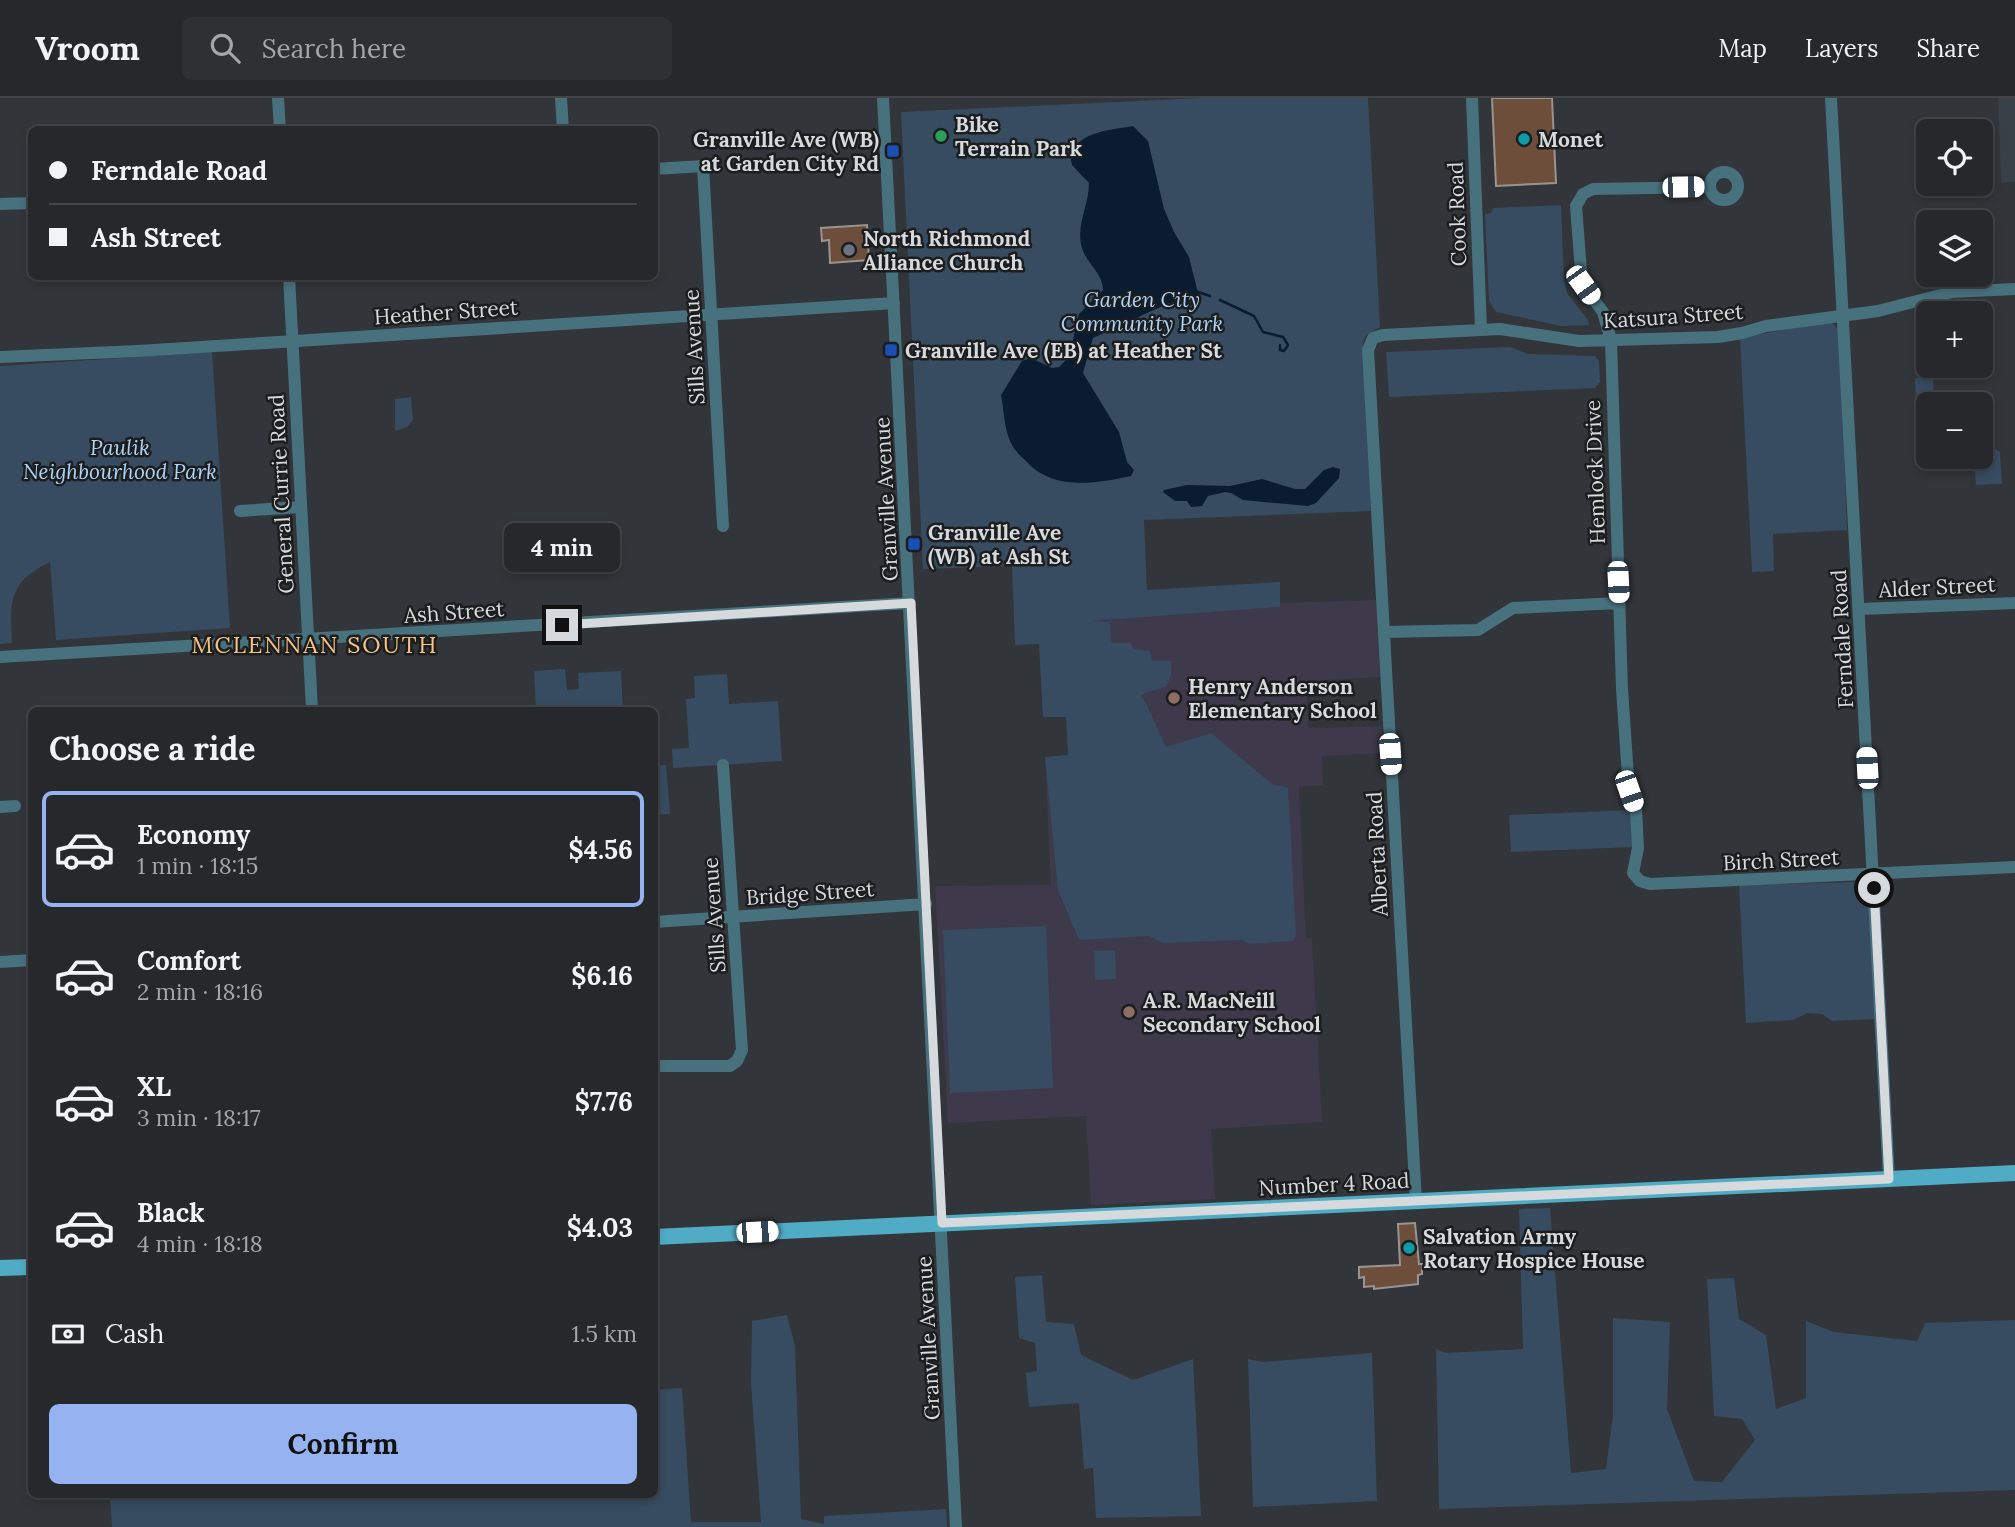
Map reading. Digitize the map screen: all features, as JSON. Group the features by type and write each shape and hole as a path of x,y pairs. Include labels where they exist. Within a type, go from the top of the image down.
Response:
{"main road":[{"name":"Number 4 Road","path":"658,1237 2015,1173"},
{"path":"0,1268 28,1267"}],"street":[{"path":"278,98 280,126"},
{"path":"561,98 563,126"},
{"name":"Granville Avenue","path":"883,98 911,603 956,1527"},
{"name":"Cook Road","path":"1472,98 1481,329"},
{"name":"Ferndale Road","path":"1831,98 1889,1179"},
{"name":"Sills Avenue","path":"658,169 703,166 723,526"},
{"name":"Hemlock Drive","path":"1640,881 1633,873 1638,848 1636,809 1629,791 1619,603 1611,340 1603,312 1583,285 1576,206 1583,194 1593,189 1710,187"},
{"path":"0,204 28,203"},
{"name":"General Currie Road","path":"289,280 312,707"},
{"name":"Katsura Street","path":"1373,338 1383,335 1481,329 1514,331 1553,339 1718,337 1766,326 1844,317 1952,292 2015,289"},
{"name":"Heather Street","path":"0,356 293,341 894,303"},
{"name":"Alberta Road","path":"1373,338 1368,350 1416,1201"},
{"path":"240,511 300,508"},
{"name":"Ash Street","path":"0,657 911,603"},
{"path":"1384,632 1478,630 1513,608 1619,603"},
{"name":"Alder Street","path":"1860,610 2015,603"},
{"name":"Sills Avenue","path":"658,1066 730,1066 737,1061 742,1050 723,765"},
{"path":"0,807 15,806"},
{"name":"Birch Street","path":"1640,881 1650,884 2015,867"},
{"name":"Bridge Street","path":"658,922 926,904"},
{"path":"0,962 28,960"}],"shaded area":[{"path":"1998,98 2015,98 2015,182 2001,183"},
{"path":"1133,126 1148,141 1164,209 1189,257 1199,297 1194,302 1169,303 1093,338 1083,373 1119,432 1127,462 1134,470 1131,476 1103,481 1061,481 1036,470 1013,447 1007,432 1001,395 1022,361 1031,358 1052,368 1059,367 1069,357 1079,314 1103,290 1100,278 1081,244 1089,183 1072,165 1070,154 1081,140 1089,136"},
{"path":"1333,467 1340,469 1339,478 1316,503 1308,506 1243,500 1225,492 1208,496 1202,506 1191,507 1187,501 1175,501 1163,492 1187,485 1230,486 1262,479 1295,489 1305,489 1324,470"},
{"name":"A.R. MacNeill Secondary School","path":"1376,600 1380,677 1306,681 1308,728 1382,726 1384,753 1322,756 1323,785 1299,787 1306,938 1312,938 1322,1122 1211,1129 1215,1199 1091,1205 1086,1116 948,1123 935,886 1051,885 1045,757 1068,755 1066,717 1043,717 1038,623 1280,607 1280,603"}],"green space":[{"name":"Garden City Community Park","path":"1201,98 1368,98 1380,327 1366,335 1363,343 1371,511 1144,520 1147,590 1280,582 1280,607 1089,621 1110,622 1111,643 1130,643 1134,649 1150,651 1152,661 1171,661 1171,675 1167,686 1140,695 1166,747 1211,733 1272,784 1288,788 1296,935 1293,941 1249,944 1242,940 1163,943 1149,936 1079,940 1058,890 1045,757 1068,755 1066,717 1043,717 1039,644 1015,645 1012,566 923,569 901,112"},
{"path":"1561,205 1567,293 1589,325 1561,326 1496,312 1489,301 1485,214 1491,213 1493,208"},
{"path":"1830,321 1839,330 1847,530 1773,534 1774,571 1752,572 1740,338"},
{"path":"1510,347 1528,354 1595,356 1599,361 1600,382 1595,388 1389,397 1386,352"},
{"name":"Paulik Neighbourhood Park","path":"212,352 230,628 56,640 50,562 26,577 19,586 12,604 12,643 0,644 0,366"},
{"path":"1915,378 1933,378 1934,392 1916,392 1916,409"},
{"path":"411,397 413,420 407,427 395,431 395,399"},
{"path":"1993,448 2000,452 2002,484 1976,485 1975,469 1993,469"},
{"path":"565,669 567,690 579,689 578,673 621,671 623,707 536,707 534,671"},
{"path":"727,674 729,704 778,701 782,761 673,768 672,749 689,748 686,699 695,698 694,676"},
{"path":"666,765 670,814 658,815 658,766"},
{"path":"1631,810 1633,847 1511,852 1509,815"},
{"path":"1858,882 1866,885 1868,893 1875,1019 1832,1021 1822,1014 1807,1013 1793,1020 1746,1023 1739,885"},
{"path":"1046,926 1053,1088 950,1093 943,930"},
{"path":"1115,950 1116,979 1095,980 1094,951"},
{"path":"1550,1208 1571,1473 1606,1469 1613,1415 1613,1318 1670,1322 1667,1409 1694,1481 1722,1482 1755,1440 1742,1419 1714,1416 1707,1279 1734,1278 1739,1319 1766,1335 1776,1409 1806,1398 1806,1321 1834,1332 1917,1341 1925,1323 2015,1320 2015,1490 1439,1509 1436,1349 1446,1353 1523,1349 1519,1209"},
{"path":"1042,1275 1046,1322 1074,1324 1081,1355 1133,1380 1193,1359 1201,1516 1096,1518 1093,1468 1084,1469 1079,1403 1029,1407 1026,1373 1037,1371 1035,1343 1019,1338 1015,1277"},
{"path":"787,1315 795,1346 801,1519 824,1524 824,1516 946,1509 947,1527 112,1527 110,1498 658,1498 658,1390 682,1388 691,1522 761,1522 751,1383 752,1321"},
{"path":"1372,1353 1377,1501 1253,1507 1248,1359 1264,1362"}],"building":[{"name":"Monet","path":"1492,98 1552,98 1556,183 1496,186"},
{"name":"North Richmond Alliance Church","path":"867,225 869,260 830,263 829,240 822,241 821,228"},
{"name":"Salvation Army Rotary Hospice House","path":"1415,1223 1419,1264 1422,1264 1418,1284 1374,1289 1374,1286 1364,1287 1364,1277 1359,1278 1359,1267 1400,1265 1398,1224"}],"waterway":[{"path":"1198,292 1210,296"},
{"path":"1220,300 1254,316 1263,332 1283,337 1288,345 1284,351 1280,350 1280,345"}],"place":[{"name":"Bike Terrain Park","path":"941,136"},
{"name":"Monet","path":"1524,139"},
{"name":"Granville Ave (WB) at Garden City Rd","path":"893,151"},
{"name":"North Richmond Alliance Church","path":"849,250"},
{"name":"Granville Ave (EB) at Heather St","path":"891,350"},
{"name":"Granville Ave (WB) at Ash St","path":"914,544"},
{"name":"Henry Anderson Elementary School","path":"1174,698"},
{"name":"A.R. MacNeill Secondary School","path":"1129,1012"},
{"name":"Salvation Army Rotary Hospice House","path":"1409,1248"}],"district":[{"name":"MCLENNAN SOUTH","path":"315,644"}],"route":[{"path":"562,625 911,603 942,1223 1889,1179 1874,888"}]}
